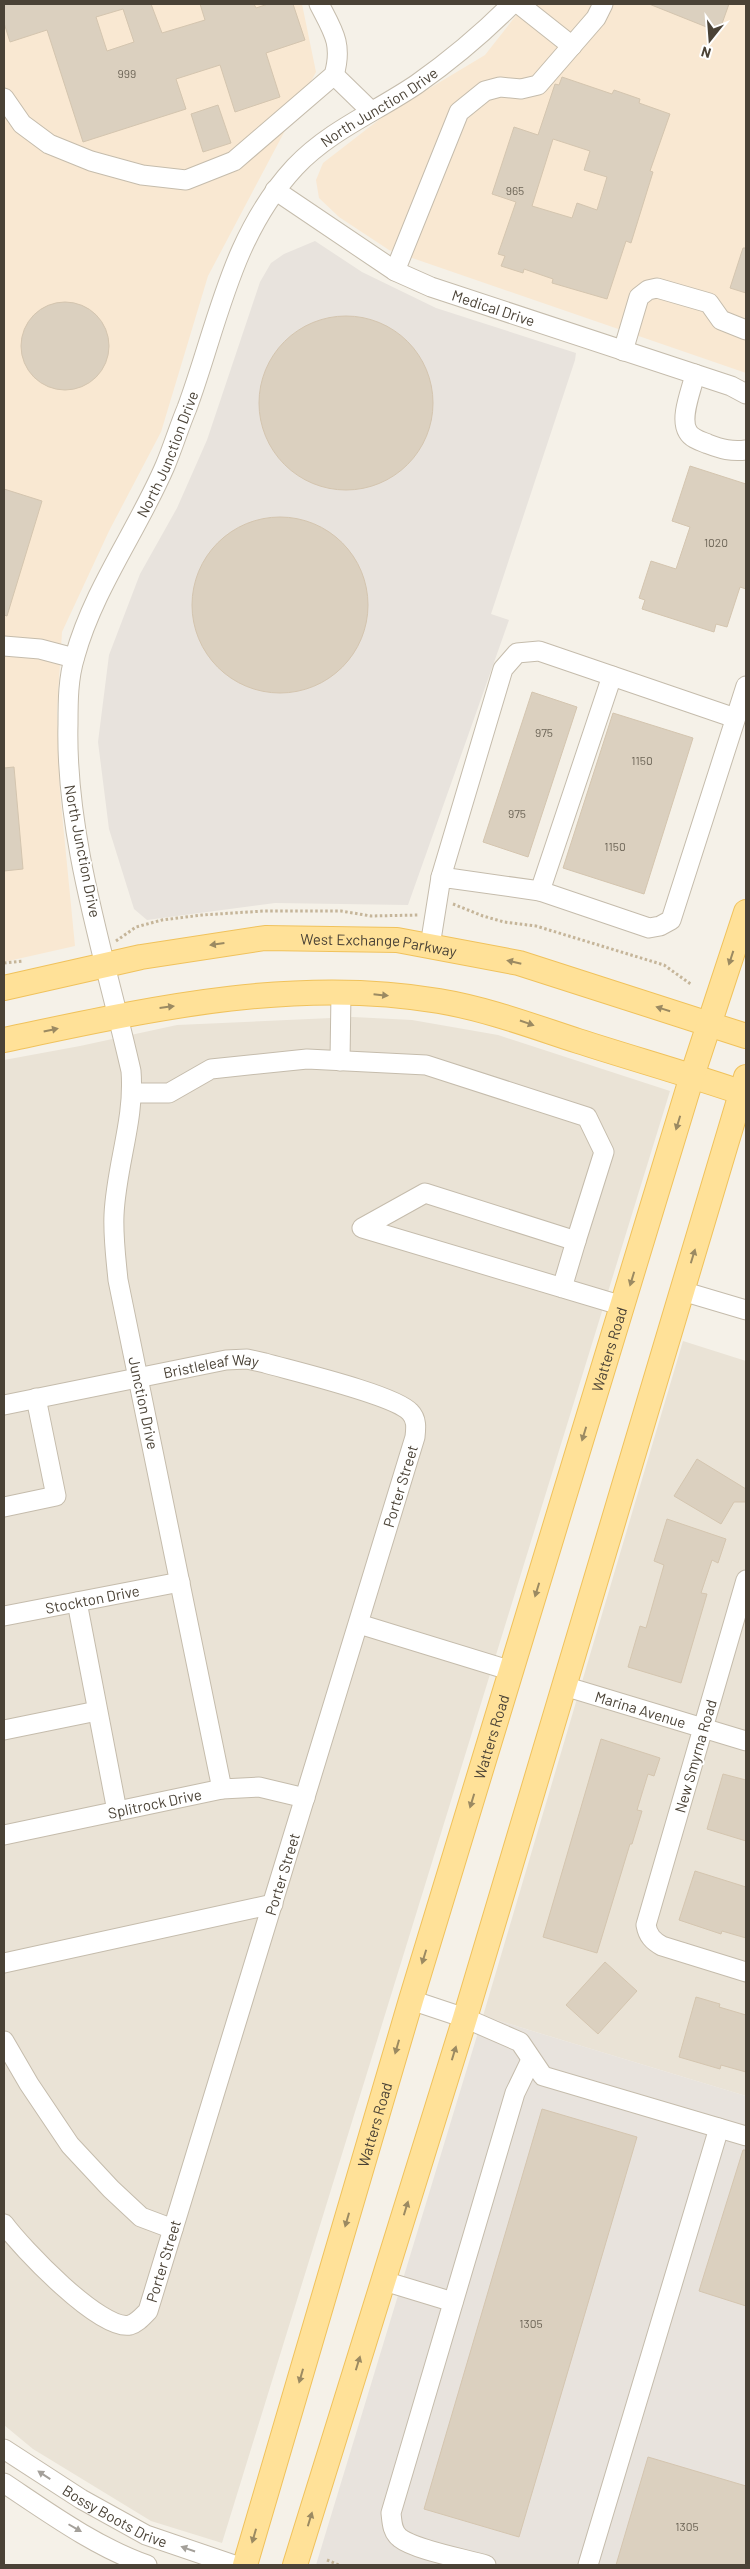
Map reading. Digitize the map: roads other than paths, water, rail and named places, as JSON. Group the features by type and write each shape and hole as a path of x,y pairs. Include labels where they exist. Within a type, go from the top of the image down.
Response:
{"main road":[{"name":"Watters Road","path":"245,2565 411,2000 624,1306 692,1076 746,912"},
{"name":"West Exchange Parkway","path":"4,988 106,964 265,938 397,940 519,963 746,1036"},
{"path":"4,1040 154,1009 287,992 341,993 439,1001 518,1020 692,1076 745,1088 682,1291 465,2018 295,2565"}],"street":[{"path":"4,98 22,124 49,144 91,161 142,175 186,180 234,161 334,74 339,57 337,41 318,4"},
{"name":"North Junction Drive","path":"119,1016 81,859 67,761 68,694 74,658 94,602 164,467 199,374 234,263 258,214 275,190 316,147 340,129 417,84 484,32 512,4"},
{"path":"519,4 572,46"},
{"path":"395,271 458,112 485,92 500,87 521,89 538,85 596,18 603,4"},
{"path":"334,74 371,111"},
{"name":"Medical Drive","path":"275,190 395,271 431,287 741,389"},
{"path":"623,350 639,297 648,290 657,288 709,303 721,320 746,330"},
{"path":"695,374 685,423 688,432 696,439 720,449 735,452 746,450"},
{"path":"4,646 40,649 74,658"},
{"path":"430,946 441,876 503,669 517,653 539,651 735,718"},
{"path":"540,891 612,676"},
{"path":"441,876 540,891 649,928 660,926 672,920 735,718 745,695"},
{"path":"340,1061 341,993"},
{"name":"Junction Drive","path":"119,1016 131,1071 133,1093 114,1215 118,1280 222,1789"},
{"path":"133,1093 169,1092 211,1069 307,1058 426,1066 587,1117 604,1152 562,1288"},
{"path":"576,1241 425,1192 362,1228 624,1306"},
{"path":"682,1291 746,1310"},
{"name":"Bristleleaf Way","path":"4,1405 226,1360 247,1360 265,1363 393,1400 412,1413"},
{"path":"4,1507 56,1496 36,1398"},
{"name":"Porter Street","path":"4,2224 38,2264 106,2320 129,2325 139,2320 148,2311 415,1437 416,1424 412,1413"},
{"name":"New Smyrna Road","path":"746,1580 648,1914 647,1933 653,1941 662,1946 746,1972"},
{"name":"Stockton Drive","path":"4,1616 180,1582"},
{"path":"77,1602 116,1811"},
{"path":"358,1624 512,1671"},
{"name":"Marina Avenue","path":"564,1686 746,1741"},
{"path":"4,1730 98,1711"},
{"name":"Splitrock Drive","path":"4,1835 222,1789 259,1787 305,1798"},
{"path":"4,1963 273,1904"},
{"path":"411,2000 465,2018 520,2042 543,2076 746,2136"},
{"path":"4,2041 29,2084 70,2145 111,2190 141,2217 173,2229"},
{"path":"486,2565 413,2544 399,2538 392,2527 391,2513 515,2093 531,2060"},
{"path":"588,2565 719,2128"},
{"path":"384,2280 453,2302"},
{"name":"Bossy Boots Drive","path":"4,2449 80,2499 146,2535 234,2565"},
{"name":"Bossy Boots Drive","path":"4,2483 47,2512 128,2558 147,2565"}]}
